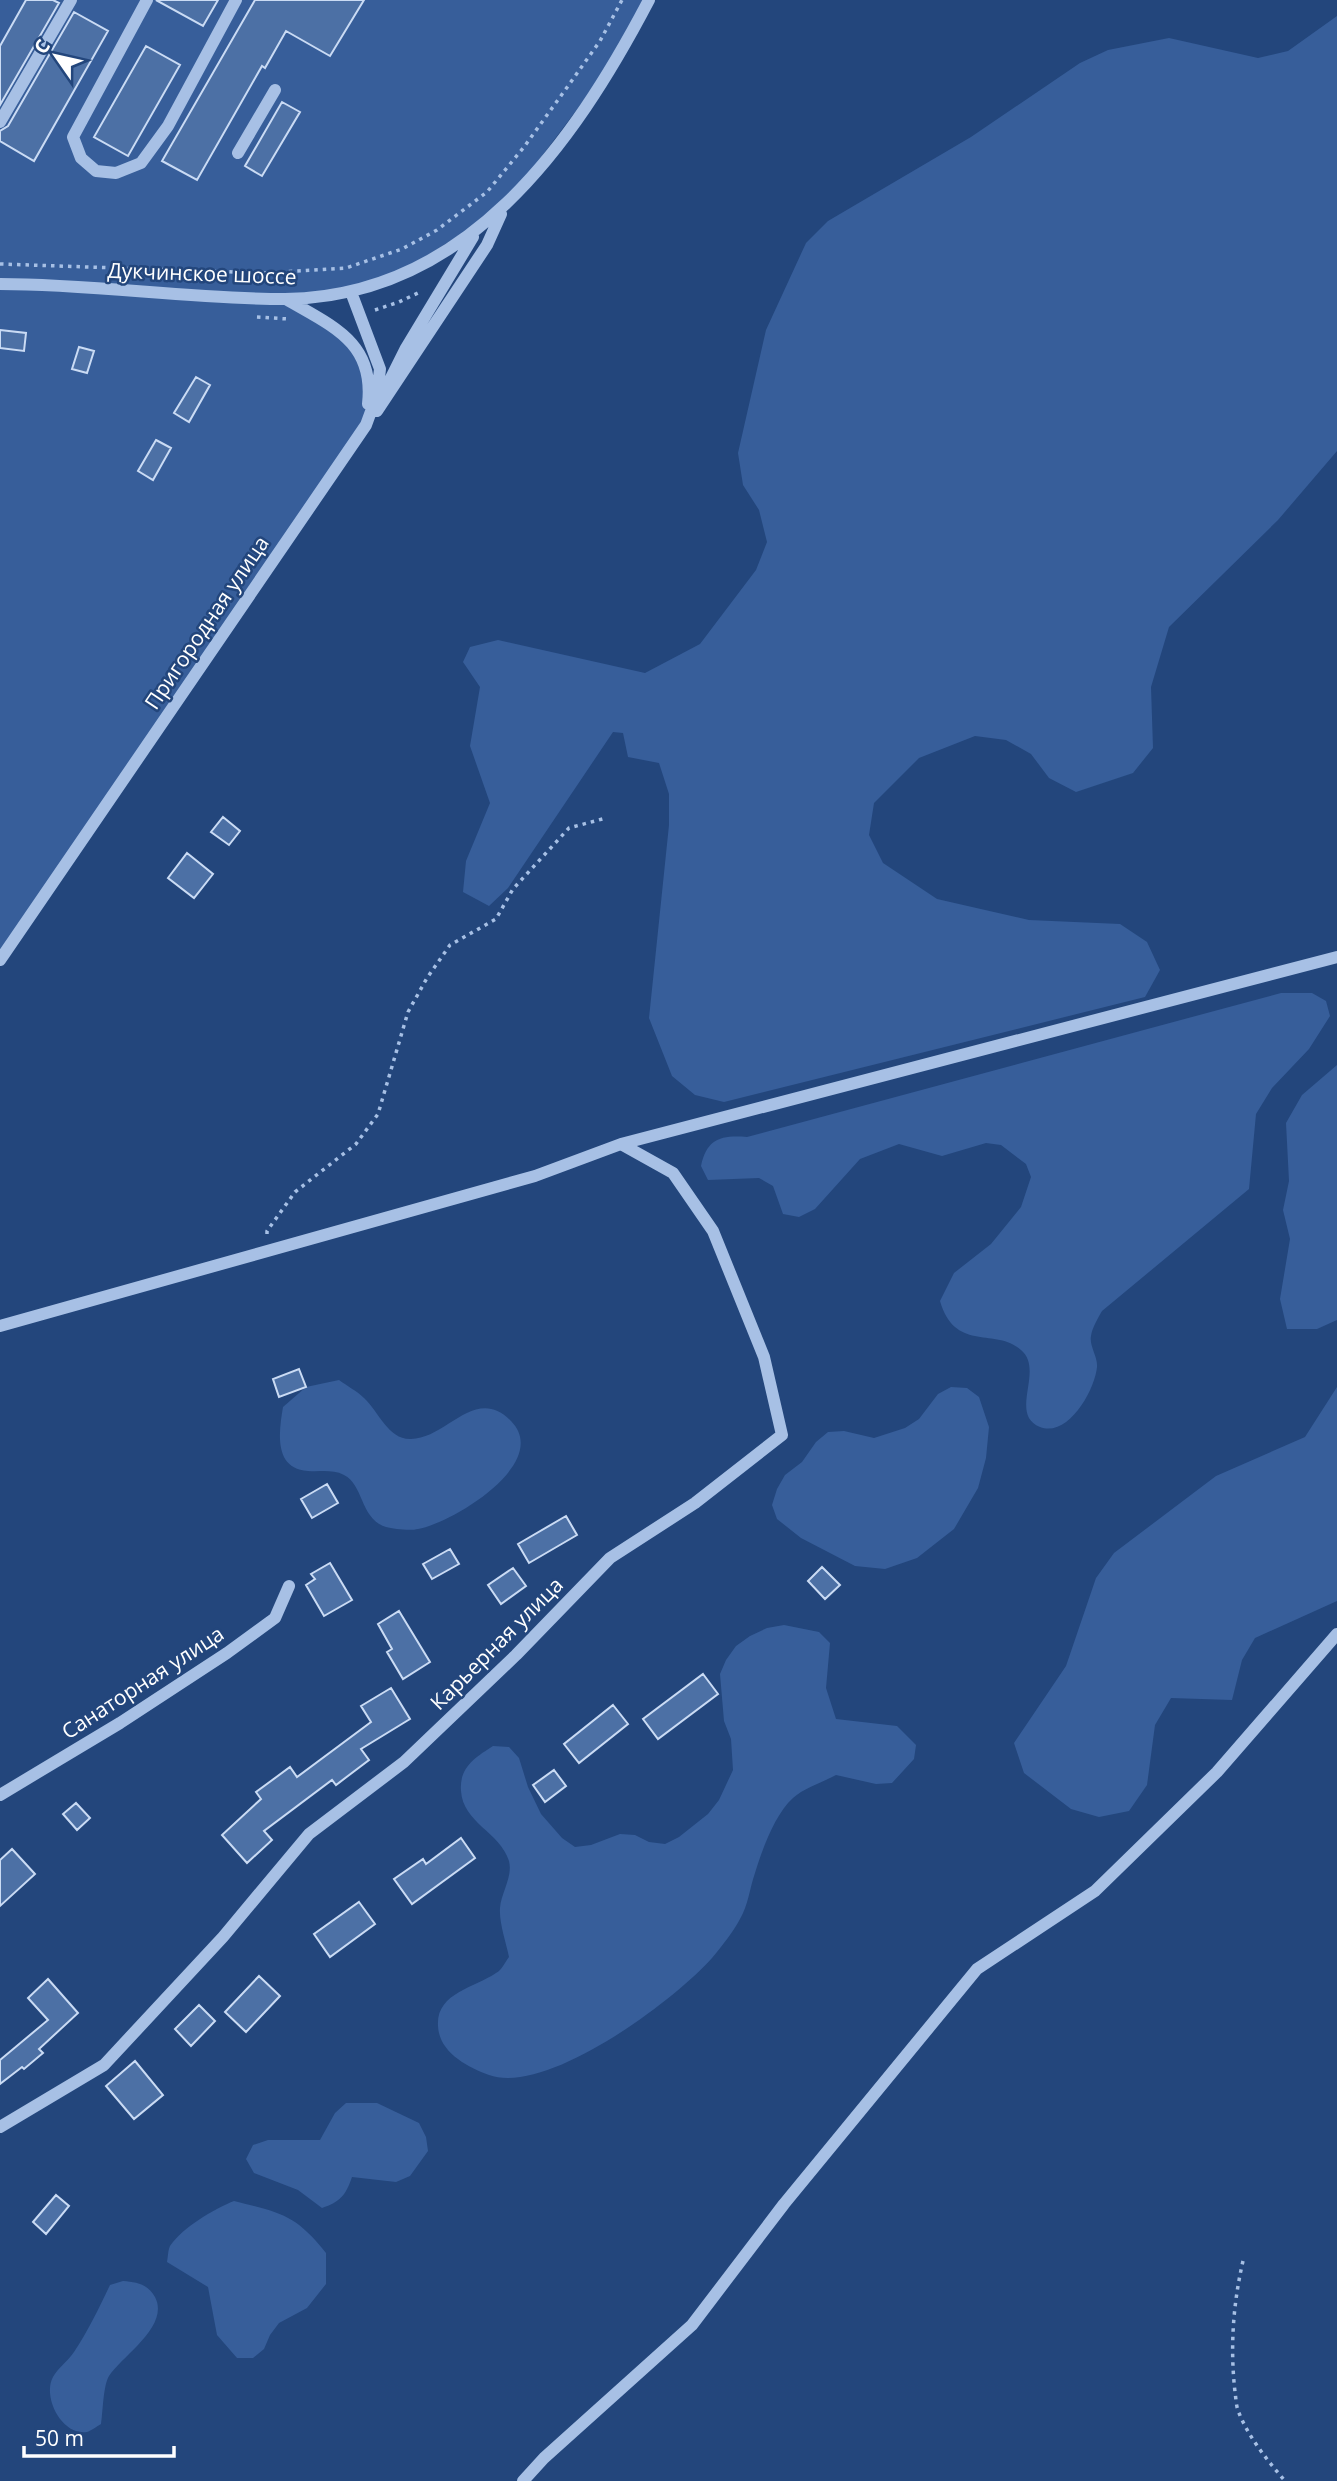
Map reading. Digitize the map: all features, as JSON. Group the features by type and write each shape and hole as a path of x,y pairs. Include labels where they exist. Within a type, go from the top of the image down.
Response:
{"street":[{"path":"0,122 71,0"},
{"path":"147,0 73,137 81,159 96,171 116,173 141,163 169,126 236,0"},
{"name":"Дукчинское шоссе","path":"0,284 286,299 351,292 386,281 421,265 475,232 503,208 560,142 630,37 649,0"},
{"path":"238,153 275,90"},
{"path":"366,425 394,388 473,268 487,245 503,208"},
{"path":"366,425 406,348 475,232"},
{"name":"Пригородная улица","path":"0,960 366,425 377,395 380,369 351,292"},
{"path":"286,299 340,331 354,344 368,369 370,390 366,425"},
{"path":"0,1326 535,1176 621,1144 1337,957"},
{"name":"Карьерная улица","path":"0,2127 104,2065 223,1937 309,1834 404,1762 516,1655 610,1558 695,1503 782,1435 764,1357 713,1231 673,1173 621,1144"},
{"name":"Санаторная улица","path":"0,1795 120,1723 256,1632 275,1618 289,1586"},
{"path":"523,2481 544,2458 692,2325 784,2204 977,1969 1095,1891 1217,1772 1337,1634"}],"path":[{"path":"0,264 265,273 346,268 402,249 437,230 487,192 524,147 600,41 622,0"},
{"path":"359,314 400,302 421,292"},
{"path":"253,316 320,318"},
{"path":"270,1250 267,1231 295,1192 356,1144 378,1114 408,1012 450,945 496,919 513,889 569,828 606,818"},
{"path":"1243,2261 1233,2325 1232,2368 1238,2412 1284,2481"}],"shaded area":[{"path":"0,0 646,0 620,52 503,208 386,281 288,299 362,356 366,425 0,957"},
{"path":"1337,16 1337,451 1278,520 1169,627 1151,687 1153,748 1133,773 1076,792 1049,778 1031,754 1006,740 975,736 919,758 874,803 869,835 883,863 937,899 1029,920 1120,924 1147,942 1160,970 1145,997 724,1102 695,1095 672,1076 649,1018 669,825 669,794 659,763 628,757 623,733 613,732 508,888 489,906 463,892 466,861 490,803 470,746 480,687 463,662 470,647 498,640 645,673 700,644 756,570 767,542 759,510 743,485 738,453 766,330 806,243 828,221 971,137 1080,63 1108,50 1169,38 1258,58 1288,51"},
{"path":"1281,993 1312,993 1326,1001 1330,1016 1309,1049 1272,1088 1256,1114 1249,1189 1102,1311 1091,1336 1097,1367 1091,1388 1070,1419 1050,1429 1031,1421 1027,1412 1030,1369 1021,1350 1011,1343 966,1333 955,1327 940,1301 954,1273 991,1244 1021,1207 1031,1177 1026,1164 1001,1145 986,1143 942,1156 899,1144 860,1159 815,1209 799,1217 783,1214 773,1186 759,1178 708,1180 701,1166 711,1144 722,1138 747,1137"},
{"path":"1337,1065 1337,1320 1317,1329 1287,1329 1280,1299 1290,1239 1283,1210 1289,1181 1286,1123 1302,1095"},
{"path":"339,1380 361,1395 384,1424 402,1438 423,1437 473,1411 485,1408 498,1411 511,1421 520,1437 519,1455 509,1472 493,1488 453,1516 418,1529 386,1527 371,1517 355,1486 344,1475 331,1471 297,1469 289,1464 281,1447 283,1407 306,1387"},
{"path":"951,1387 967,1388 979,1397 989,1427 986,1458 978,1488 954,1529 917,1558 885,1569 855,1566 801,1538 777,1519 772,1505 785,1475 802,1462 816,1442 828,1432 844,1431 874,1438 905,1428 919,1419 938,1394"},
{"path":"1337,1387 1337,1601 1255,1638 1242,1660 1232,1700 1171,1698 1155,1725 1147,1785 1129,1811 1099,1817 1071,1809 1024,1773 1014,1743 1066,1666 1096,1578 1114,1553 1216,1476 1305,1437"},
{"path":"784,1625 819,1632 830,1643 826,1688 836,1719 897,1726 916,1745 914,1759 892,1783 876,1784 836,1775 797,1794 780,1813 770,1833 743,1914 723,1944 694,1976 670,1997 608,2040 543,2071 514,2078 489,2075 456,2057 443,2044 440,2035 439,2015 443,2006 458,1993 498,1972 509,1957 500,1914 509,1861 498,1842 475,1820 463,1802 461,1783 466,1769 493,1746 509,1747 519,1758 528,1787 541,1814 562,1838 575,1847 591,1845 620,1834 635,1835 649,1842 665,1844 679,1837 708,1814 719,1800 733,1770 731,1739 724,1721 720,1674 726,1660 736,1646 750,1636 767,1628"},
{"path":"346,2103 377,2103 419,2123 426,2137 428,2151 410,2176 396,2182 352,2177 342,2197 322,2208 298,2190 254,2173 246,2159 253,2145 268,2140 320,2140 335,2113"},
{"path":"234,2201 286,2217 305,2230 326,2253 326,2284 307,2308 279,2323 264,2349 253,2358 237,2358 217,2335 208,2287 167,2262 170,2246 183,2232 208,2214"},
{"path":"123,2281 141,2284 149,2289 158,2308 156,2319 143,2340 109,2376 104,2392 101,2424 87,2432 78,2432 62,2422 56,2414 50,2385 55,2374 84,2336 110,2285"}],"building":[{"path":"26,0 53,0 59,3 0,105 0,46"},
{"path":"156,0 218,0 203,26"},
{"path":"255,0 364,0 330,56 286,31 265,68 262,66 197,180 162,161"},
{"path":"74,12 108,31 34,161 0,141 0,131 8,126"},
{"path":"146,46 180,65 128,156 94,137"},
{"path":"282,102 300,112 262,176 245,166"},
{"path":"0,330 26,333 24,351 0,348"},
{"path":"79,347 94,351 87,373 72,369"},
{"path":"196,377 210,385 189,422 174,413"},
{"path":"156,440 171,448 153,480 138,471"},
{"path":"223,817 240,831 229,845 211,832"},
{"path":"187,853 213,874 194,898 168,878"},
{"path":"299,1369 306,1387 279,1397 273,1379"},
{"path":"327,1484 338,1503 312,1518 301,1499"},
{"path":"566,1516 577,1535 529,1563 518,1544"},
{"path":"450,1549 459,1564 432,1579 423,1564"},
{"path":"330,1563 352,1600 324,1616 306,1585 315,1579 311,1574"},
{"path":"822,1567 840,1585 825,1599 808,1581"},
{"path":"513,1568 526,1586 501,1604 488,1585"},
{"path":"399,1611 430,1662 403,1679 387,1652 392,1649 378,1624"},
{"path":"703,1674 718,1694 658,1739 643,1719"},
{"path":"391,1688 410,1719 361,1749 369,1760 336,1785 332,1780 264,1831 272,1840 247,1863 222,1835 261,1799 256,1792 290,1767 297,1777 371,1722 361,1706"},
{"path":"613,1705 628,1724 579,1763 564,1744"},
{"path":"554,1770 566,1786 545,1802 533,1785"},
{"path":"76,1803 90,1818 77,1830 63,1814"},
{"path":"461,1838 475,1858 412,1904 394,1879 423,1859 426,1864"},
{"path":"12,1849 35,1874 0,1906 0,1860"},
{"path":"359,1902 375,1924 330,1957 314,1934"},
{"path":"259,1976 280,1996 246,2032 225,2012"},
{"path":"48,1979 78,2013 39,2049 43,2053 0,2084 0,2060 48,2020 28,1998"},
{"path":"199,2005 215,2021 191,2046 175,2029"},
{"path":"135,2061 163,2095 134,2119 106,2086"},
{"path":"56,2195 69,2206 46,2234 33,2222"}]}
